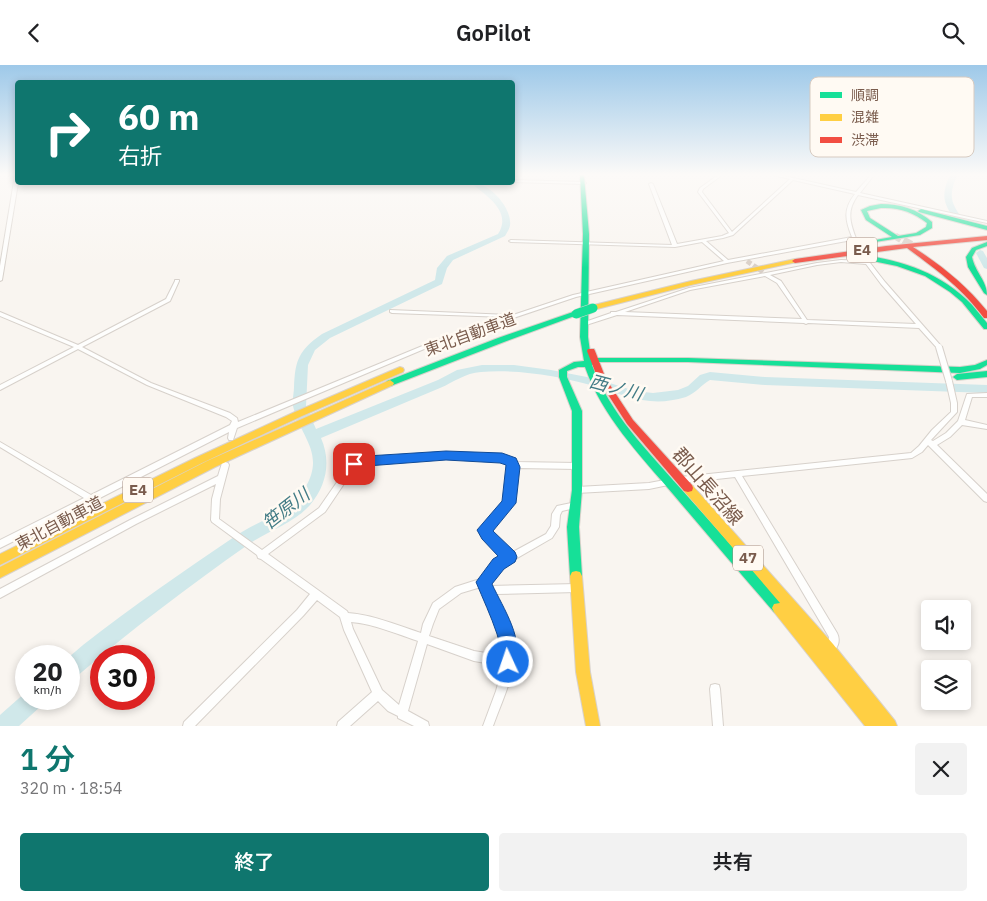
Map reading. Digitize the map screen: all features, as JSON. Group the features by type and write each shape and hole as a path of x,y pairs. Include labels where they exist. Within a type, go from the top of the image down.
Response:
{"main road":[{"name":"郡山長沼線","path":"584,206 590,301 582,335 600,384 675,481 874,726"},
{"path":"789,257 918,234 929,228 930,223 919,214 899,208 876,206 864,210 868,219 893,237 863,219 858,211 860,207 865,206"},
{"path":"898,206 987,227"},
{"name":"東北自動車道","path":"0,573 154,492 271,435 345,401 576,310 590,301 708,272 789,257 866,245 987,234"},
{"name":"東北自動車道","path":"590,301 739,271 872,249 987,238"},
{"path":"987,244 974,249 969,257 972,267 987,293"},
{"path":"987,307 954,275 911,247 957,281 987,316"},
{"path":"739,271 842,257 866,257 890,261 915,269 944,284 964,301 987,327"},
{"name":"東北自動車道","path":"0,560 113,502 278,422 350,390 479,339 576,310"},
{"path":"593,364 638,359 741,361 960,370 977,367 987,362"},
{"path":"593,726 583,673 573,527 577,490 577,411 563,377 563,371 577,364 593,364 698,366 942,377 987,374"},
{"name":"郡山長沼線","path":"675,481 828,649 890,726"}],"street":[{"path":"0,280 12,206"},
{"path":"659,206 675,246"},
{"path":"711,206 732,234"},
{"path":"511,241 675,246 732,234 763,206"},
{"path":"0,544 235,427 434,343 512,317 590,301 727,261 745,260 855,240 847,221 847,211 851,206"},
{"path":"916,206 987,222"},
{"path":"703,241 727,261"},
{"path":"584,324 673,293 765,273 836,262 866,261 939,347 949,381 954,412 934,432 930,443"},
{"path":"765,273 779,283 806,322"},
{"path":"0,389 168,300 177,281"},
{"path":"392,311 512,317"},
{"path":"613,313 921,326"},
{"path":"2,316 78,347 150,384 228,415 235,420 231,439"},
{"path":"577,490 649,486 675,481 912,455 930,443 948,435 961,422 970,395 987,395"},
{"path":"961,422 987,427"},
{"path":"930,443 987,499"},
{"path":"0,444 91,499"},
{"path":"259,554 322,510 350,468 358,462 446,455 502,458 510,461 513,465 577,466"},
{"path":"224,465 214,515 215,520 259,554 341,611 346,617 349,630 378,694 402,714 424,726"},
{"path":"510,557 485,530 509,503 513,465"},
{"path":"737,474 834,636 834,643 817,655"},
{"path":"0,594 133,522 221,478"},
{"path":"486,586 498,564 549,536 555,527 556,514 560,509 576,505"},
{"path":"486,586 506,634 509,647 508,662 488,726"},
{"path":"402,714 424,638 434,611 441,602 458,590 486,586 577,588"},
{"path":"188,726 300,613 316,594"},
{"path":"346,617 358,618 424,638 467,654 508,662"},
{"path":"714,689 718,726"},
{"path":"342,726 378,694"}],"waterway":[{"name":"笹原川","path":"80,661 133,618 245,538 297,508 304,501 317,480 320,468 320,458 315,439 299,406 302,365 307,353 317,342 326,336 439,282 442,268 450,258 501,236 505,229 506,221 500,206"},
{"name":"西ノ川","path":"950,206 960,221"},
{"name":"西ノ川","path":"980,253 987,266"},
{"name":"西ノ川","path":"314,435 442,383 461,372 482,368 514,369 568,377 597,383 641,397 671,396 682,393 692,389 704,378 710,376 765,381 987,389"},
{"name":"笹原川","path":"3,726 21,710"}],"tunnel":[{"path":"895,236 905,242"},
{"path":"903,241 914,247"},
{"path":"856,242 865,258"},
{"path":"747,261 763,272"}],"traffic: fast":[{"path":"584,206 586,234 584,337 588,364 595,384 605,402 630,437 778,608"},
{"path":"877,241 918,234 929,228 930,223 916,213 899,207 881,206 864,210 868,219 895,236"},
{"path":"921,211 987,228"},
{"path":"987,244 974,249 969,257 971,267 987,293"},
{"path":"855,256 900,264 927,275 940,282 964,301 987,327"},
{"path":"576,314 593,308"},
{"path":"390,383 501,340 576,314"},
{"path":"588,364 595,360 688,360 960,370 977,367 987,362"},
{"path":"576,576 573,527 577,490 577,411 563,377 563,370 577,364 588,364"},
{"path":"957,377 987,374"}],"traffic: slow":[{"path":"593,308 691,283 795,261"},
{"path":"0,560 198,461 400,370"},
{"path":"0,573 211,464 390,383"},
{"path":"688,488 828,649 890,726"},
{"path":"576,576 583,672 593,726"},
{"path":"778,608 874,726"}],"traffic: jam":[{"path":"795,261 886,248 987,238"},
{"path":"909,247 951,278 979,305 987,316"},
{"path":"591,351 602,379 630,422 688,488"}],"route":[{"path":"354,464 367,461 446,455 502,458 512,462 509,503 485,528 485,532 510,557 498,564 484,582 506,634 509,647 508,662"}]}
